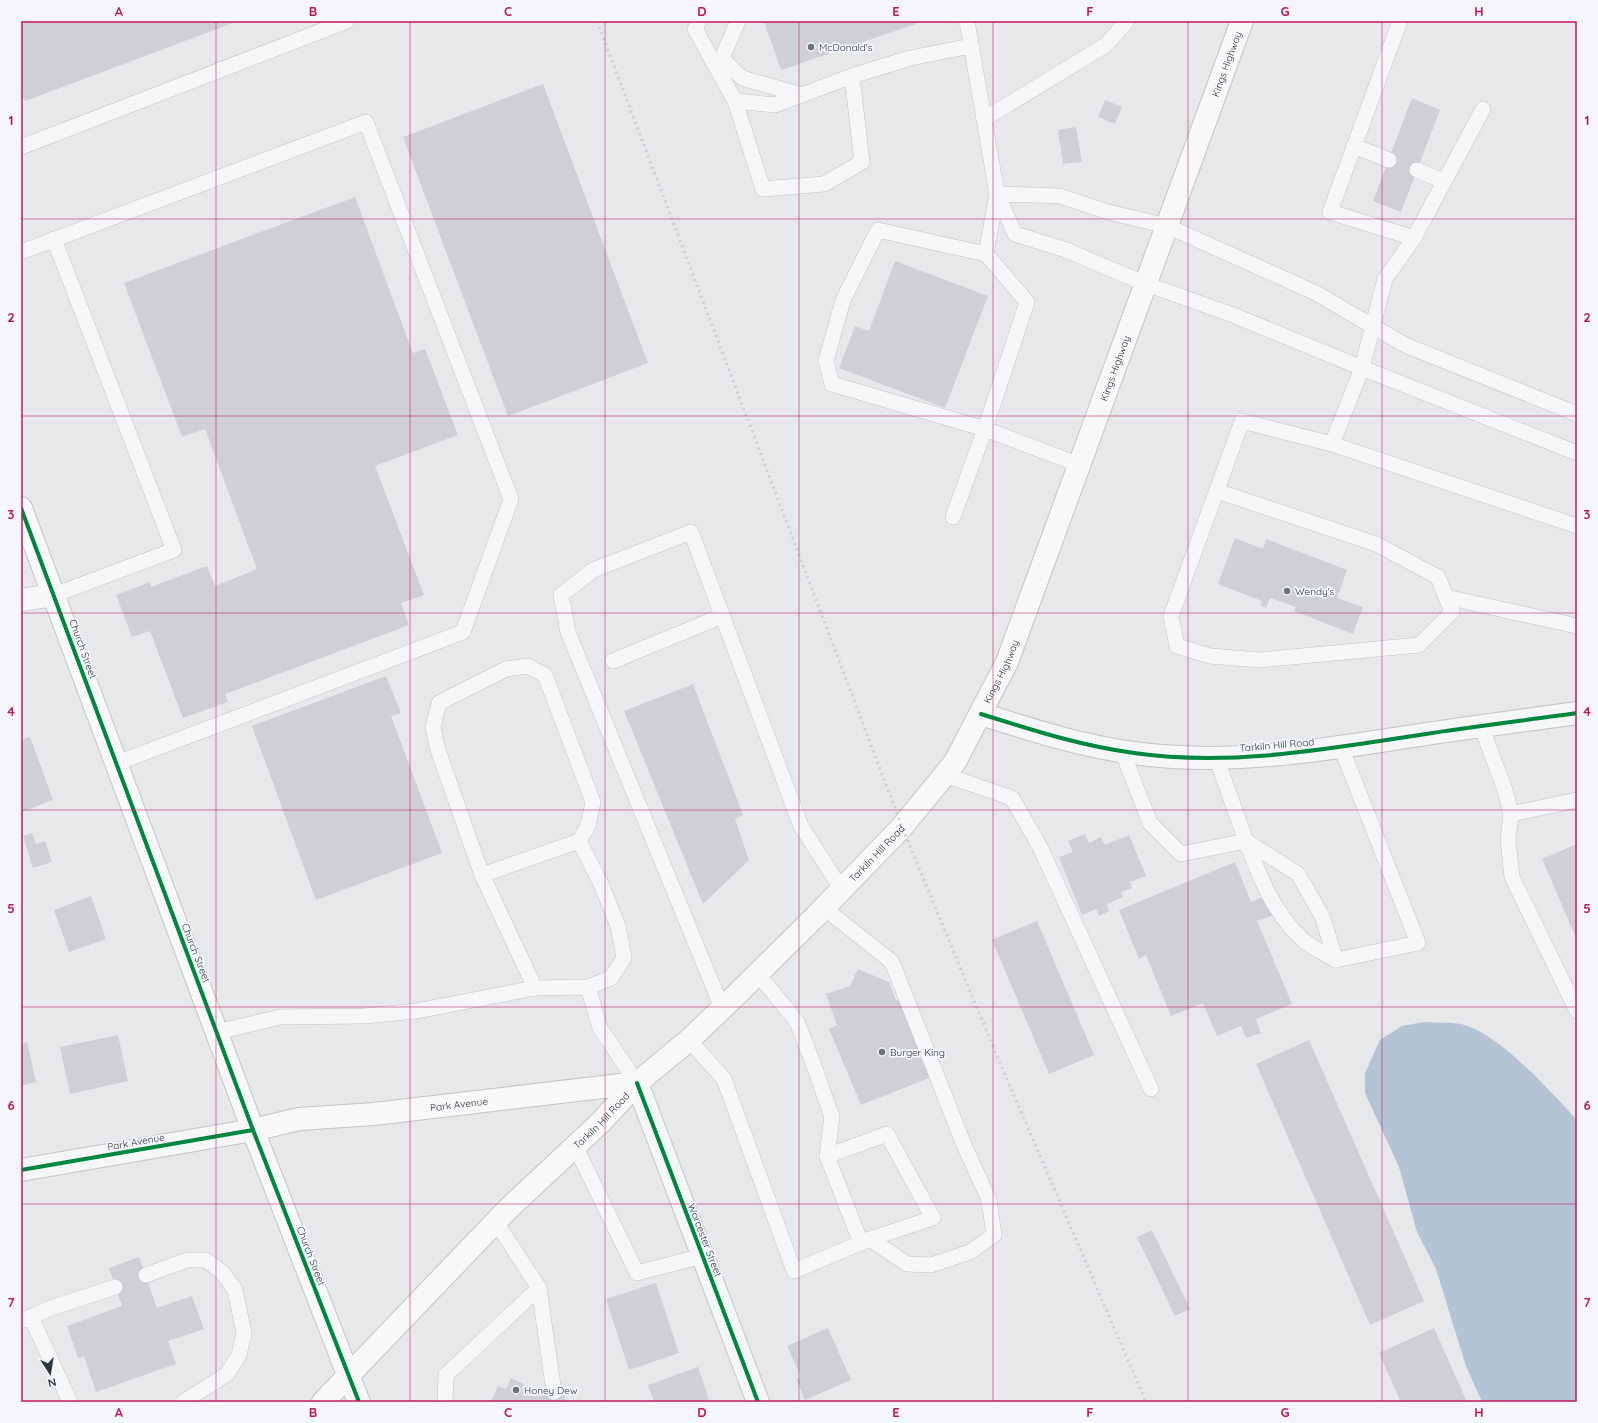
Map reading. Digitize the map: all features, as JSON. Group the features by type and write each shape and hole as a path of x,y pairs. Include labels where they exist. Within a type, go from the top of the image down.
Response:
{"main road":[{"name":"Kings Highway","path":"981,714 1007,662 1242,21"},
{"name":"Church Street","path":"21,508 253,1130 349,1377"},
{"name":"Tarkiln Hill Road","path":"323,1402 349,1377 496,1222 575,1146 637,1083 689,1040 842,890 902,827 945,775 955,762 981,714"},
{"name":"Park Avenue","path":"253,1130 299,1119 374,1114 637,1083"}],"street":[{"path":"21,600 54,595"},
{"name":"Tarkiln Hill Road","path":"981,714 1049,736 1084,745 1122,751 1187,757 1240,757 1298,753 1577,713"},
{"name":"Worcester Street","path":"637,1083 758,1402"},
{"name":"Park Avenue","path":"21,1170 253,1130"},
{"name":"Church Street","path":"349,1377 359,1402"}],"lane":[{"path":"21,148 347,21"},
{"path":"699,21 695,29 734,101 763,189 824,184 862,162 852,76"},
{"path":"738,21 722,58 742,78 802,95"},
{"path":"967,21 997,194 1015,234 1066,250 1146,284 1233,315 1577,453"},
{"path":"984,119 1106,45 1127,21"},
{"path":"1400,21 1330,212 1414,238"},
{"path":"734,101 775,105 852,76 910,58 971,46"},
{"path":"1332,444 1362,368 1385,279 1414,238 1441,191 1444,181 1483,110"},
{"path":"21,252 366,122 511,499 463,632 117,763"},
{"path":"1354,146 1389,160"},
{"path":"1417,170 1444,181"},
{"path":"997,194 1060,196 1108,212 1167,226 1316,293 1405,345 1577,414"},
{"path":"986,254 997,194"},
{"path":"953,517 985,430 1027,302 986,254 878,230 843,300 826,361 832,384 985,430 1080,465"},
{"path":"54,239 174,550 54,595"},
{"path":"1217,491 1376,544 1438,577 1452,612 1419,645 1259,660 1210,656 1177,646 1171,616 1242,421 1332,444 1577,526"},
{"path":"722,1008 568,632 561,595 593,570 691,532 801,826 842,890"},
{"path":"1446,597 1577,626"},
{"path":"613,661 722,616"},
{"path":"482,875 579,841 588,826 593,802 545,675 527,666 506,669 440,704 432,727 438,750 482,875 535,988"},
{"path":"1481,726 1505,790 1511,814 1508,840 1512,876 1577,1011"},
{"path":"1216,757 1262,883 1279,912 1305,941 1336,960 1418,943 1341,747"},
{"path":"1122,751 1150,823 1181,854 1246,841 1298,874 1322,916 1336,960"},
{"path":"945,775 1012,798 1040,847 1151,1089"},
{"path":"1511,814 1577,800"},
{"path":"217,1032 280,1017 364,1016 416,1011 535,988 588,987 611,978 624,958 618,926 601,884 579,841"},
{"path":"758,974 797,1022 808,1049 832,1117 827,1156 865,1241 907,1264 931,1265 970,1252 994,1235 989,1200 964,1145 892,962 824,908"},
{"path":"588,987 600,1028 637,1083"},
{"path":"689,1040 724,1079 794,1271 865,1241 933,1218 887,1134 827,1156"},
{"path":"575,1146 637,1273 702,1256"},
{"path":"496,1222 539,1288 554,1392"},
{"path":"146,1275 187,1260 206,1260 222,1272 235,1290 244,1333 239,1355 227,1374 183,1402"},
{"path":"70,1402 26,1319 115,1287"},
{"path":"445,1402 446,1375 539,1288"}],"water":[{"path":"1424,1022 1461,1024 1476,1030 1491,1039 1523,1064 1577,1120 1577,1402 1482,1402 1466,1366 1436,1269 1417,1232 1399,1167 1365,1093 1365,1073 1380,1040 1402,1026"}],"building":[{"path":"21,21 238,21 25,101 21,92"},
{"name":"McDonald's","path":"764,21 915,21 916,24 781,70"},
{"path":"543,84 648,363 508,416 403,137"},
{"path":"1412,98 1440,110 1401,212 1373,201"},
{"path":"1105,100 1122,107 1115,124 1098,117"},
{"path":"1076,127 1082,162 1063,164 1058,130"},
{"path":"355,197 413,353 425,349 458,435 375,466 424,595 401,603 409,625 225,694 228,702 183,718 150,631 132,637 116,595 150,582 151,587 207,566 215,586 257,569 205,429 182,437 124,283"},
{"path":"895,261 988,296 945,408 839,368 855,326 869,331"},
{"name":"Wendy's","path":"1235,538 1263,549 1266,539 1347,570 1337,598 1363,607 1353,634 1294,611 1296,607 1270,598 1266,608 1260,605 1262,601 1218,584"},
{"path":"386,676 401,713 391,716 442,853 316,900 252,726"},
{"path":"693,684 743,815 735,819 749,860 703,904 624,711"},
{"path":"30,737 53,800 21,812 21,740"},
{"path":"32,833 36,844 45,841 52,862 33,868 23,836"},
{"path":"1085,834 1089,843 1101,837 1105,845 1129,835 1146,876 1130,882 1132,888 1121,892 1123,897 1107,904 1109,911 1099,916 1096,909 1082,915 1059,857 1073,852 1068,841"},
{"path":"1577,844 1577,940 1542,859"},
{"path":"1235,862 1251,902 1265,896 1273,915 1257,921 1292,1004 1256,1019 1261,1033 1246,1038 1241,1026 1217,1036 1203,1003 1171,1016 1146,955 1139,959 1119,910"},
{"path":"91,896 106,939 69,952 54,910"},
{"path":"1037,921 1094,1055 1049,1074 992,940"},
{"name":"Burger King","path":"858,969 889,982 896,1000 903,998 934,1076 861,1105 829,1029 837,1025 826,994 850,986"},
{"path":"118,1035 128,1081 70,1094 60,1047"},
{"path":"1309,1040 1424,1301 1370,1325 1256,1064"},
{"path":"27,1042 36,1082 21,1086 21,1044"},
{"path":"1152,1230 1190,1309 1175,1316 1137,1237"},
{"path":"139,1257 157,1308 192,1296 204,1329 168,1341 176,1364 96,1392 84,1356 78,1358 67,1326 122,1306 109,1268"},
{"path":"656,1283 679,1353 629,1370 606,1299"},
{"path":"828,1328 851,1380 805,1400 796,1379 801,1377 787,1346"},
{"path":"1434,1328 1467,1402 1401,1402 1379,1353"},
{"path":"698,1367 709,1399 701,1402 654,1402 648,1385"},
{"name":"Honey Dew","path":"511,1378 544,1394 564,1391 566,1402 491,1402 498,1386 506,1389"}],"railway":[{"path":"597,21 902,827 997,1056 1146,1402"}],"cycle path":[{"path":"21,508 253,1130 359,1402"},
{"path":"981,714 1057,737 1114,750 1168,757 1202,758 1304,752 1577,713"},
{"path":"637,1083 758,1402"},
{"path":"21,1170 253,1130"}],"place":[{"name":"McDonald's","path":"811,47"},
{"name":"Wendy's","path":"1287,591"},
{"name":"Burger King","path":"882,1052"},
{"name":"Honey Dew","path":"516,1390"}]}
